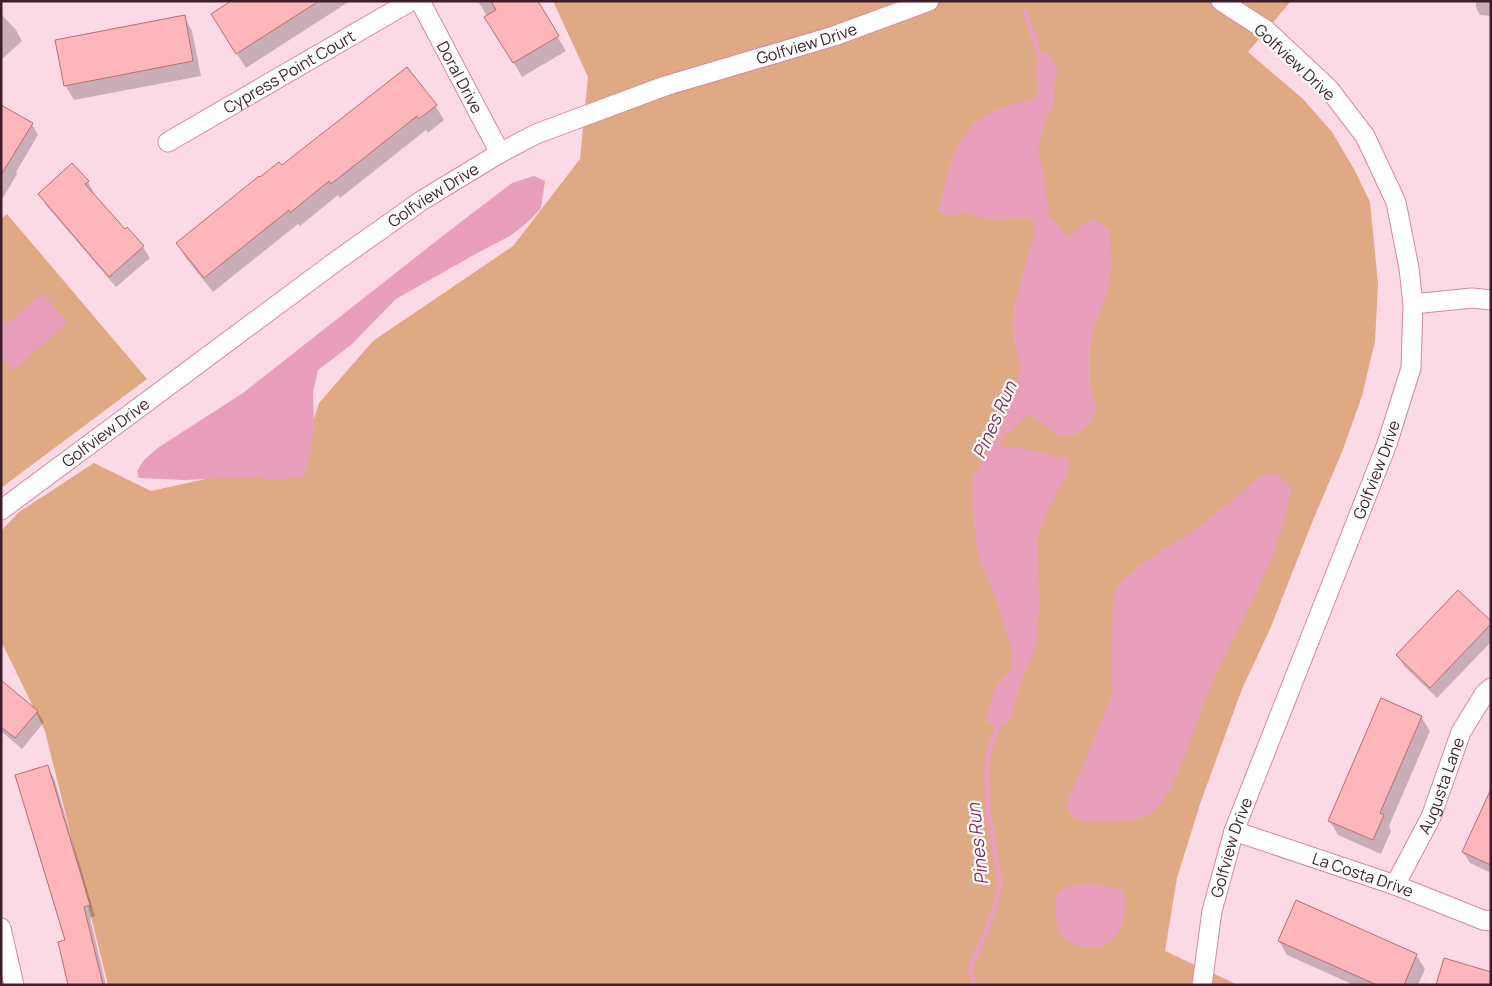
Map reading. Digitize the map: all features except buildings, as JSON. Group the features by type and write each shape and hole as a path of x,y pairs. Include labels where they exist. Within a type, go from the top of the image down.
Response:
{"street":[{"name":"Cypress Point Court","path":"168,142 411,1"},
{"name":"Doral Drive","path":"420,1 500,153"},
{"name":"Golfview Drive","path":"1,510 335,262 421,201 500,153 536,134 665,86 834,36 930,1"},
{"name":"Golfview Drive","path":"1202,985 1212,911 1234,831 1387,444 1411,368 1413,304 1410,268 1396,202 1365,136 1329,89 1266,30 1221,1"},
{"path":"1413,304 1472,298 1491,300"},
{"name":"Augusta Lane","path":"1395,885 1431,817 1461,732 1485,693 1491,688"},
{"name":"La Costa Drive","path":"1234,831 1395,885 1483,920 1491,921"},
{"path":"1,928 14,985"}],"shaded area":[{"path":"553,1 1291,1 1248,52 1303,99 1332,132 1354,169 1370,202 1378,284 1375,341 1362,396 1342,452 1270,629 1242,689 1200,804 1177,878 1165,951 1238,985 108,985 45,731 1,641 1,531 19,512 94,463 151,491 233,473 297,471 319,403 373,341 513,246 580,159 588,77"},
{"path":"1042,53 1048,53 1058,70 1055,76 1054,104 1047,115 1038,149 1049,216 1068,237 1083,224 1095,220 1110,232 1111,271 1108,291 1093,330 1090,350 1090,385 1097,408 1090,422 1074,436 1058,436 1033,416 1024,417 1010,433 998,435 1014,395 1020,367 1014,342 1012,322 1015,301 1035,231 1031,218 1000,220 978,217 966,212 957,215 944,215 938,209 954,155 969,130 989,113 1016,103 1033,100 1039,86 1035,66"},
{"path":"534,176 545,181 541,208 529,221 510,236 396,299 351,345 318,370 313,393 314,423 311,453 304,476 276,480 251,477 184,480 139,478 137,471 144,460 159,447 243,393 512,183"},
{"path":"7,214 147,379 1,488 1,219"},
{"path":"42,293 68,322 13,371 1,358 1,316 8,323"},
{"path":"993,445 1064,456 1070,462 1065,479 1048,508 1038,536 1039,613 1036,646 1020,685 1010,721 997,728 985,721 995,688 1011,669 1012,650 997,601 978,556 971,499 973,477"},
{"path":"1272,473 1279,475 1291,487 1287,511 1280,534 1267,568 1213,681 1184,758 1163,801 1150,814 1129,820 1086,822 1074,817 1068,810 1068,801 1111,698 1113,596 1127,576 1147,560 1189,534 1261,476"},
{"path":"1092,883 1122,890 1125,897 1125,908 1121,927 1113,939 1107,944 1087,948 1073,944 1059,933 1055,905 1058,894 1064,888"}],"waterway":[{"name":"Pines Run","path":"1025,12 1042,62"},
{"name":"Pines Run","path":"993,453 1004,430"},
{"name":"Pines Run","path":"975,985 970,971 996,903 1000,883 988,811 987,767 989,751 999,722"}]}
